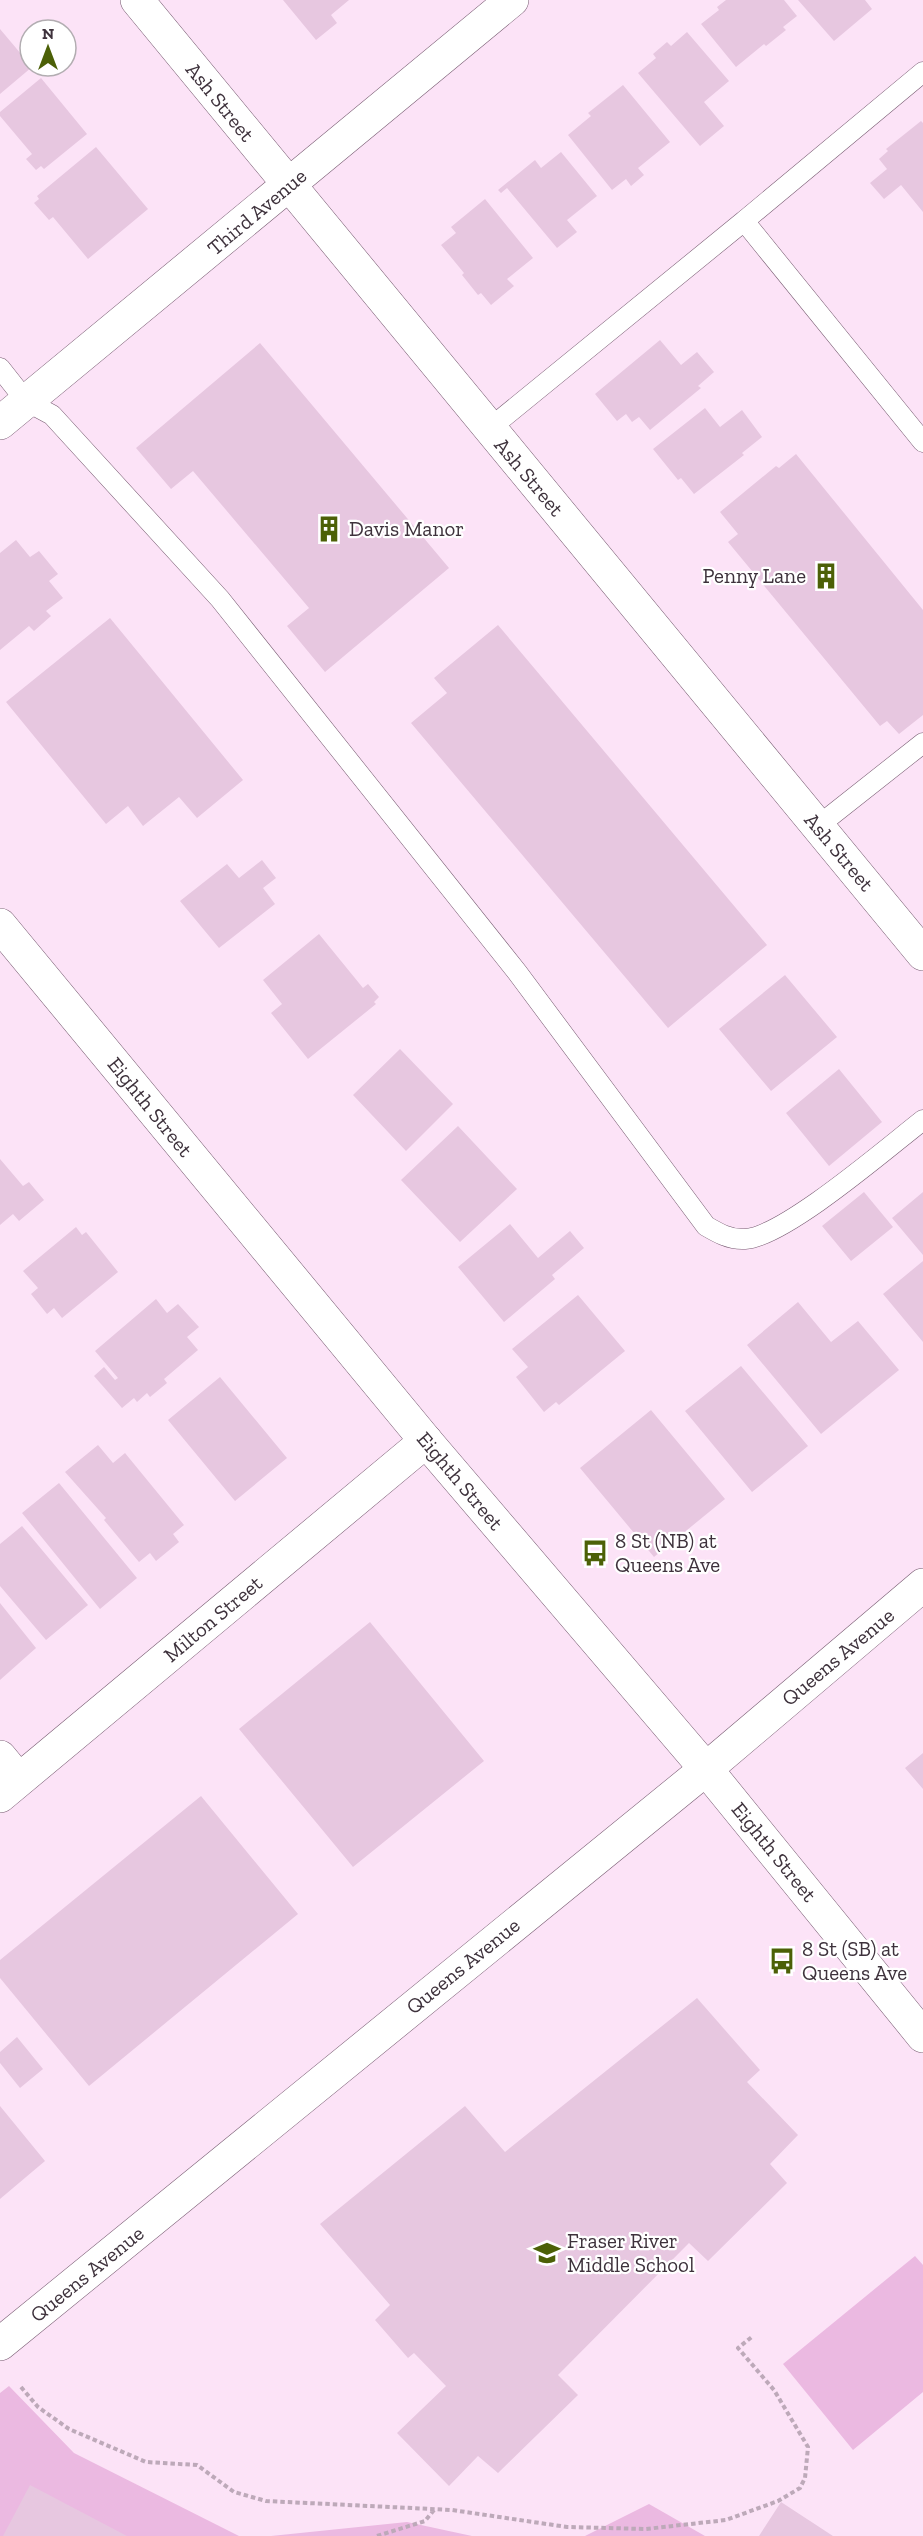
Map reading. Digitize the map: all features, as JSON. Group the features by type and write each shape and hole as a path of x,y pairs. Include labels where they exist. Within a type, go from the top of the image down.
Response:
{"street":[{"name":"Ash Street","path":"137,0 923,954"},
{"name":"Third Avenue","path":"0,423 512,0"},
{"name":"Eighth Street","path":"0,925 426,1441 706,1769 923,2036"},
{"name":"Milton Street","path":"6,1778 426,1441"},
{"name":"Queens Avenue","path":"0,2344 706,1769 923,1585"}],"lane":[{"path":"489,429 923,72"},
{"path":"744,221 923,442"},
{"path":"0,368 26,401 52,416 220,599 517,972 706,1226 723,1236 743,1240 765,1235 812,1205 923,1120"},
{"path":"818,826 923,743"}],"path":[{"path":"21,2387 38,2407 69,2429 146,2462 197,2465 234,2492 266,2501 434,2510 567,2527 614,2530 646,2529 726,2520 778,2501 800,2488 806,2478 808,2447 774,2390 738,2348 753,2336"},
{"path":"377,2536 425,2521 434,2510"},
{"path":"614,2530 618,2536"}],"shaded area":[{"path":"915,2256 923,2265 923,2392 853,2450 783,2364"},
{"path":"9,2386 74,2453 239,2536 0,2536 0,2393"},
{"path":"649,2504 705,2536 585,2536"},
{"path":"407,2522 472,2536 271,2536"}],"building":[{"path":"283,0 349,0 331,15 337,23 316,40"},
{"path":"726,0 784,0 797,16 783,27 786,30 766,46 764,44 736,67 701,24 719,10 717,7"},
{"path":"798,0 865,0 872,9 834,41"},
{"path":"0,29 18,50 19,78 0,94"},
{"path":"687,32 729,81 704,102 724,126 700,146 638,73 656,58 653,54 667,42 671,46"},
{"path":"41,78 87,134 44,169 41,166 36,170 26,159 32,154 0,116 0,112"},
{"path":"623,85 670,142 638,168 644,175 631,186 626,179 612,190 568,135 591,116 588,113"},
{"path":"921,121 923,123 923,212 901,185 884,199 870,183 887,169 879,159 888,151 886,149"},
{"path":"96,147 148,209 88,259 53,217 49,220 34,203 39,199 37,196"},
{"path":"561,152 597,196 567,220 577,232 557,248 507,188 501,193 498,190 535,160 541,168"},
{"path":"485,199 533,258 507,279 514,286 491,305 481,293 478,295 462,275 464,273 441,245 456,233 451,227"},
{"path":"660,340 681,365 697,352 714,372 698,386 701,388 650,430 639,417 632,422 626,414 617,421 595,394"},
{"name":"Davis Manor","path":"260,343 449,568 325,672 287,626 309,608 193,471 171,489 136,448"},
{"path":"705,408 720,427 742,410 762,437 742,453 744,455 694,494 681,478 678,480 653,449"},
{"name":"Penny Lane","path":"796,454 923,610 923,715 899,734 887,721 880,726 728,542 738,534 720,512 776,466 779,468"},
{"path":"16,540 30,557 39,551 58,574 49,581 63,598 46,611 51,616 34,631 29,626 0,650 0,553"},
{"path":"110,618 243,780 197,818 179,797 143,826 128,806 106,824 6,702"},
{"path":"498,625 767,945 668,1028 411,723 447,693 434,678"},
{"path":"262,860 276,878 263,888 275,904 219,948 180,901 227,864 239,878"},
{"path":"319,934 363,988 368,984 379,997 374,1002 376,1004 308,1059 271,1013 282,1004 263,980"},
{"path":"785,975 837,1037 771,1091 719,1029"},
{"path":"400,1049 453,1104 406,1151 353,1095"},
{"path":"839,1069 882,1122 829,1166 786,1113"},
{"path":"458,1126 517,1189 460,1242 401,1180"},
{"path":"0,1159 23,1186 29,1182 44,1200 19,1221 13,1214 0,1225"},
{"path":"864,1192 893,1227 851,1261 822,1226"},
{"path":"923,1192 923,1255 892,1218"},
{"path":"510,1224 538,1258 570,1231 584,1248 552,1275 555,1279 504,1322 458,1267"},
{"path":"76,1227 82,1235 86,1232 118,1272 62,1318 54,1308 47,1314 31,1294 38,1288 23,1271"},
{"path":"923,1261 923,1342 883,1294"},
{"path":"578,1295 625,1351 559,1405 556,1402 544,1412 516,1377 528,1367 512,1349"},
{"path":"156,1299 167,1313 178,1304 199,1327 187,1337 198,1350 164,1379 167,1383 150,1397 147,1393 137,1402 134,1398 122,1408 94,1376 104,1367 115,1380 118,1378 95,1351"},
{"path":"798,1302 831,1342 858,1321 899,1370 821,1434 747,1345"},
{"path":"741,1366 808,1446 752,1492 685,1411"},
{"path":"220,1377 287,1458 235,1501 168,1420"},
{"path":"651,1410 725,1499 654,1557 580,1468"},
{"path":"98,1445 113,1463 125,1453 184,1525 173,1534 179,1542 156,1561 150,1553 139,1562 104,1520 106,1518 65,1472"},
{"path":"59,1483 137,1578 100,1609 22,1513"},
{"path":"22,1526 88,1605 46,1640 0,1586 0,1544"},
{"path":"0,1603 36,1648 0,1680"},
{"path":"370,1622 484,1761 353,1867 239,1729"},
{"path":"923,1753 923,1789 905,1768"},
{"path":"201,1796 298,1914 89,2086 0,1978 0,1960"},
{"path":"697,1998 760,2070 747,2082 798,2135 770,2164 787,2183 708,2261 689,2243 558,2375 578,2395 498,2473 478,2456 449,2486 397,2433 446,2386 414,2353 408,2358 375,2320 390,2305 320,2224 465,2106 505,2152"},
{"path":"17,2037 43,2069 20,2088 0,2063 0,2052"},
{"path":"0,2106 45,2161 0,2199"},
{"path":"30,2485 127,2536 3,2536"},
{"path":"781,2502 833,2536 759,2536"}],"place":[{"name":"Davis Manor","path":"329,529"},
{"name":"Penny Lane","path":"826,576"},
{"name":"8 St (NB) at Queens Ave","path":"595,1553"},
{"name":"8 St (SB) at Queens Ave","path":"782,1961"},
{"name":"Fraser River Middle School","path":"547,2253"}]}
